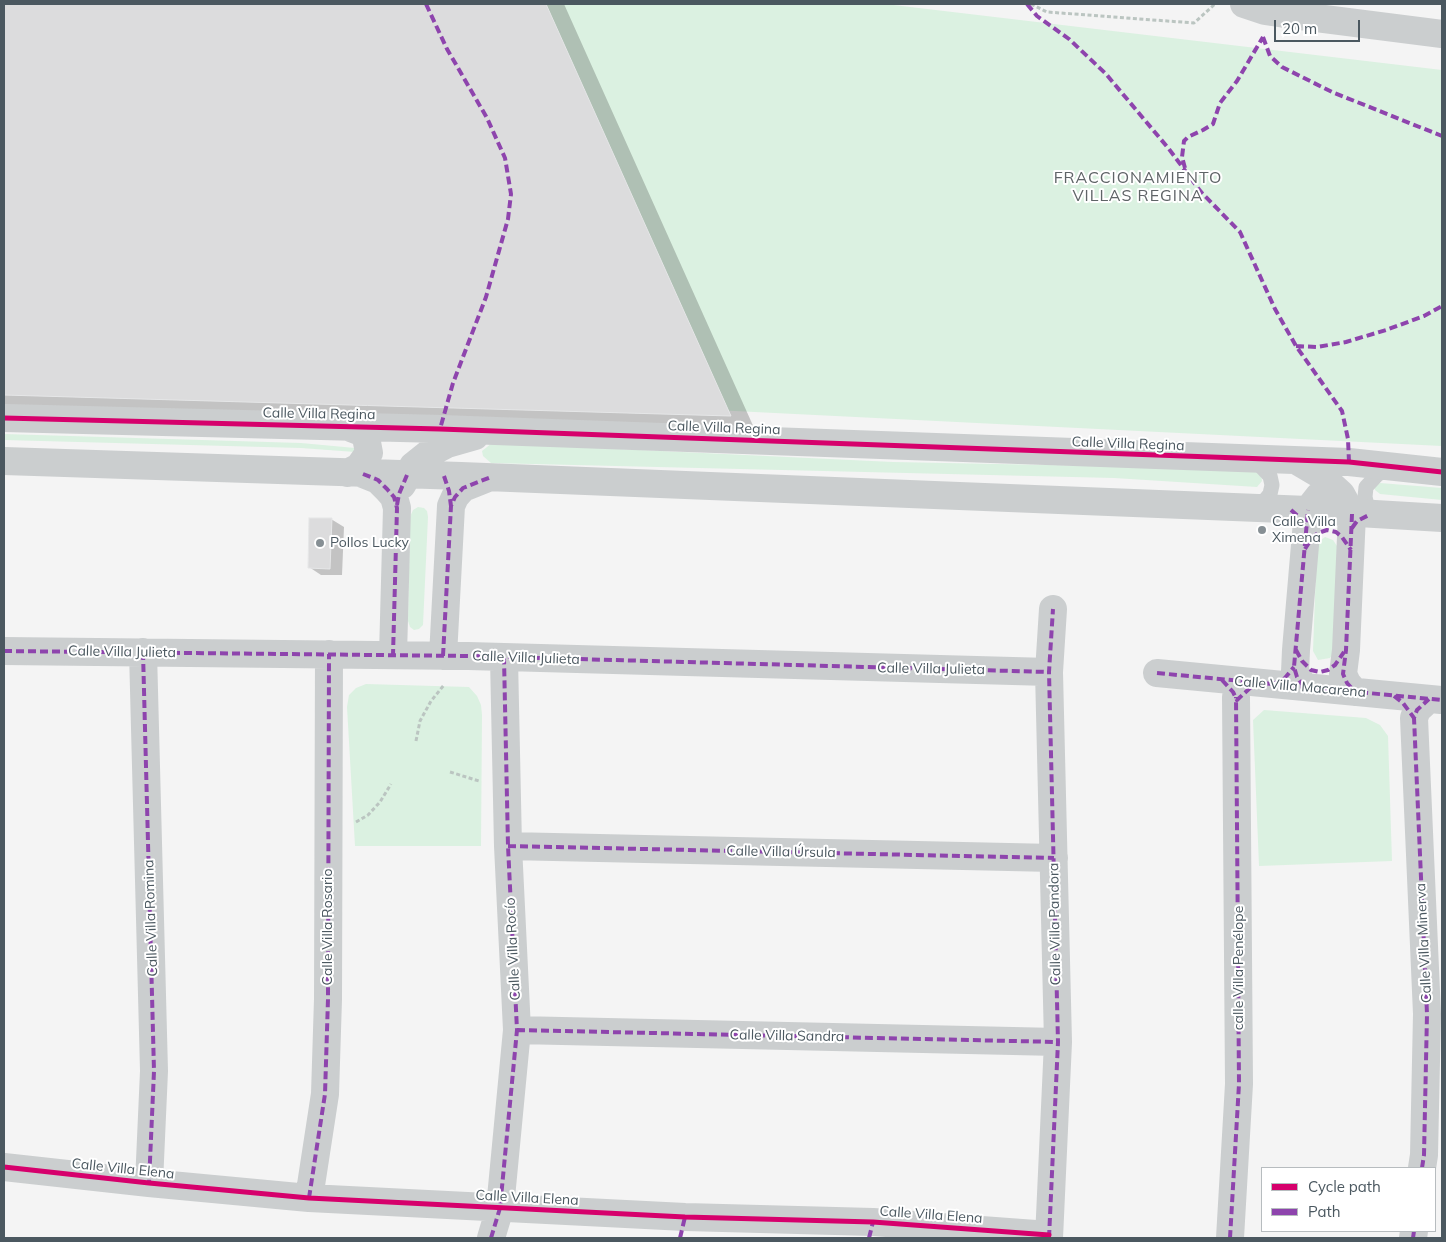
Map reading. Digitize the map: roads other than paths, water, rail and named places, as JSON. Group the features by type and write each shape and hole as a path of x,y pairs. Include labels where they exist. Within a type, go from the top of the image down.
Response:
{"street":[{"path":"1244,4 1265,11 1442,34"},
{"name":"Calle Villa Regina","path":"4,418 504,431 1348,462 1442,472"},
{"path":"356,427 385,431 420,447 434,460 444,476 451,506 456,656"},
{"path":"355,473 369,453 366,437 356,427"},
{"path":"392,655 397,508 399,494 408,475 413,466 428,454 447,444 504,431"},
{"path":"491,477 482,472 476,465 474,457 475,448 490,436 504,431"},
{"path":"4,461 491,477 1251,508 1302,525 1361,524 1442,518"},
{"path":"1296,461 1319,474 1341,494 1361,524 1324,673"},
{"path":"1324,673 1302,525 1330,484 1347,471 1358,466 1382,467"},
{"path":"355,473 378,480 394,497 397,508"},
{"path":"451,506 455,497 463,488 491,477"},
{"path":"1302,525 1312,538 1318,533 1327,530 1336,532 1342,537 1361,524"},
{"name":"Calle Villa Pandora","path":"1049,1236 1058,1042 1049,672 1053,609"},
{"name":"Calle Villa Julieta","path":"4,651 456,656 1049,672"},
{"name":"Calle Villa Romina","path":"143,652 153,970 154,1071 149,1183"},
{"name":"Calle Villa Rosario","path":"309,1198 325,1094 328,999 329,654"},
{"name":"Calle Villa Rocío","path":"491,1238 500,1208 517,1030 508,846 504,658"},
{"name":"Calle Villa Macarena","path":"1157,673 1229,688 1266,684 1324,673 1428,706"},
{"name":"calle Villa Penélope","path":"1229,688 1239,1084 1230,1238"},
{"name":"Calle Villa Minerva","path":"1422,1167 1427,1014 1428,706"},
{"name":"Calle Villa Úrsula","path":"508,846 1054,858"},
{"name":"Calle Villa Sandra","path":"517,1030 1058,1042"},
{"name":"Calle Villa Elena","path":"4,1167 309,1198 500,1208 682,1228 871,1230 1049,1236"}],"lane":[{"path":"1251,508 1258,506 1265,500 1270,494 1272,484 1270,476 1261,464 1255,460"},
{"path":"1361,524 1372,511 1367,505 1365,497 1366,487 1382,467"}],"place":[{"name":"Calle Villa Ximena","path":"1262,530"},
{"name":"Pollos Lucky","path":"320,543"}],"district":[{"name":"FRACCIONAMIENTO VILLAS REGINA","path":"1138,187"}]}
